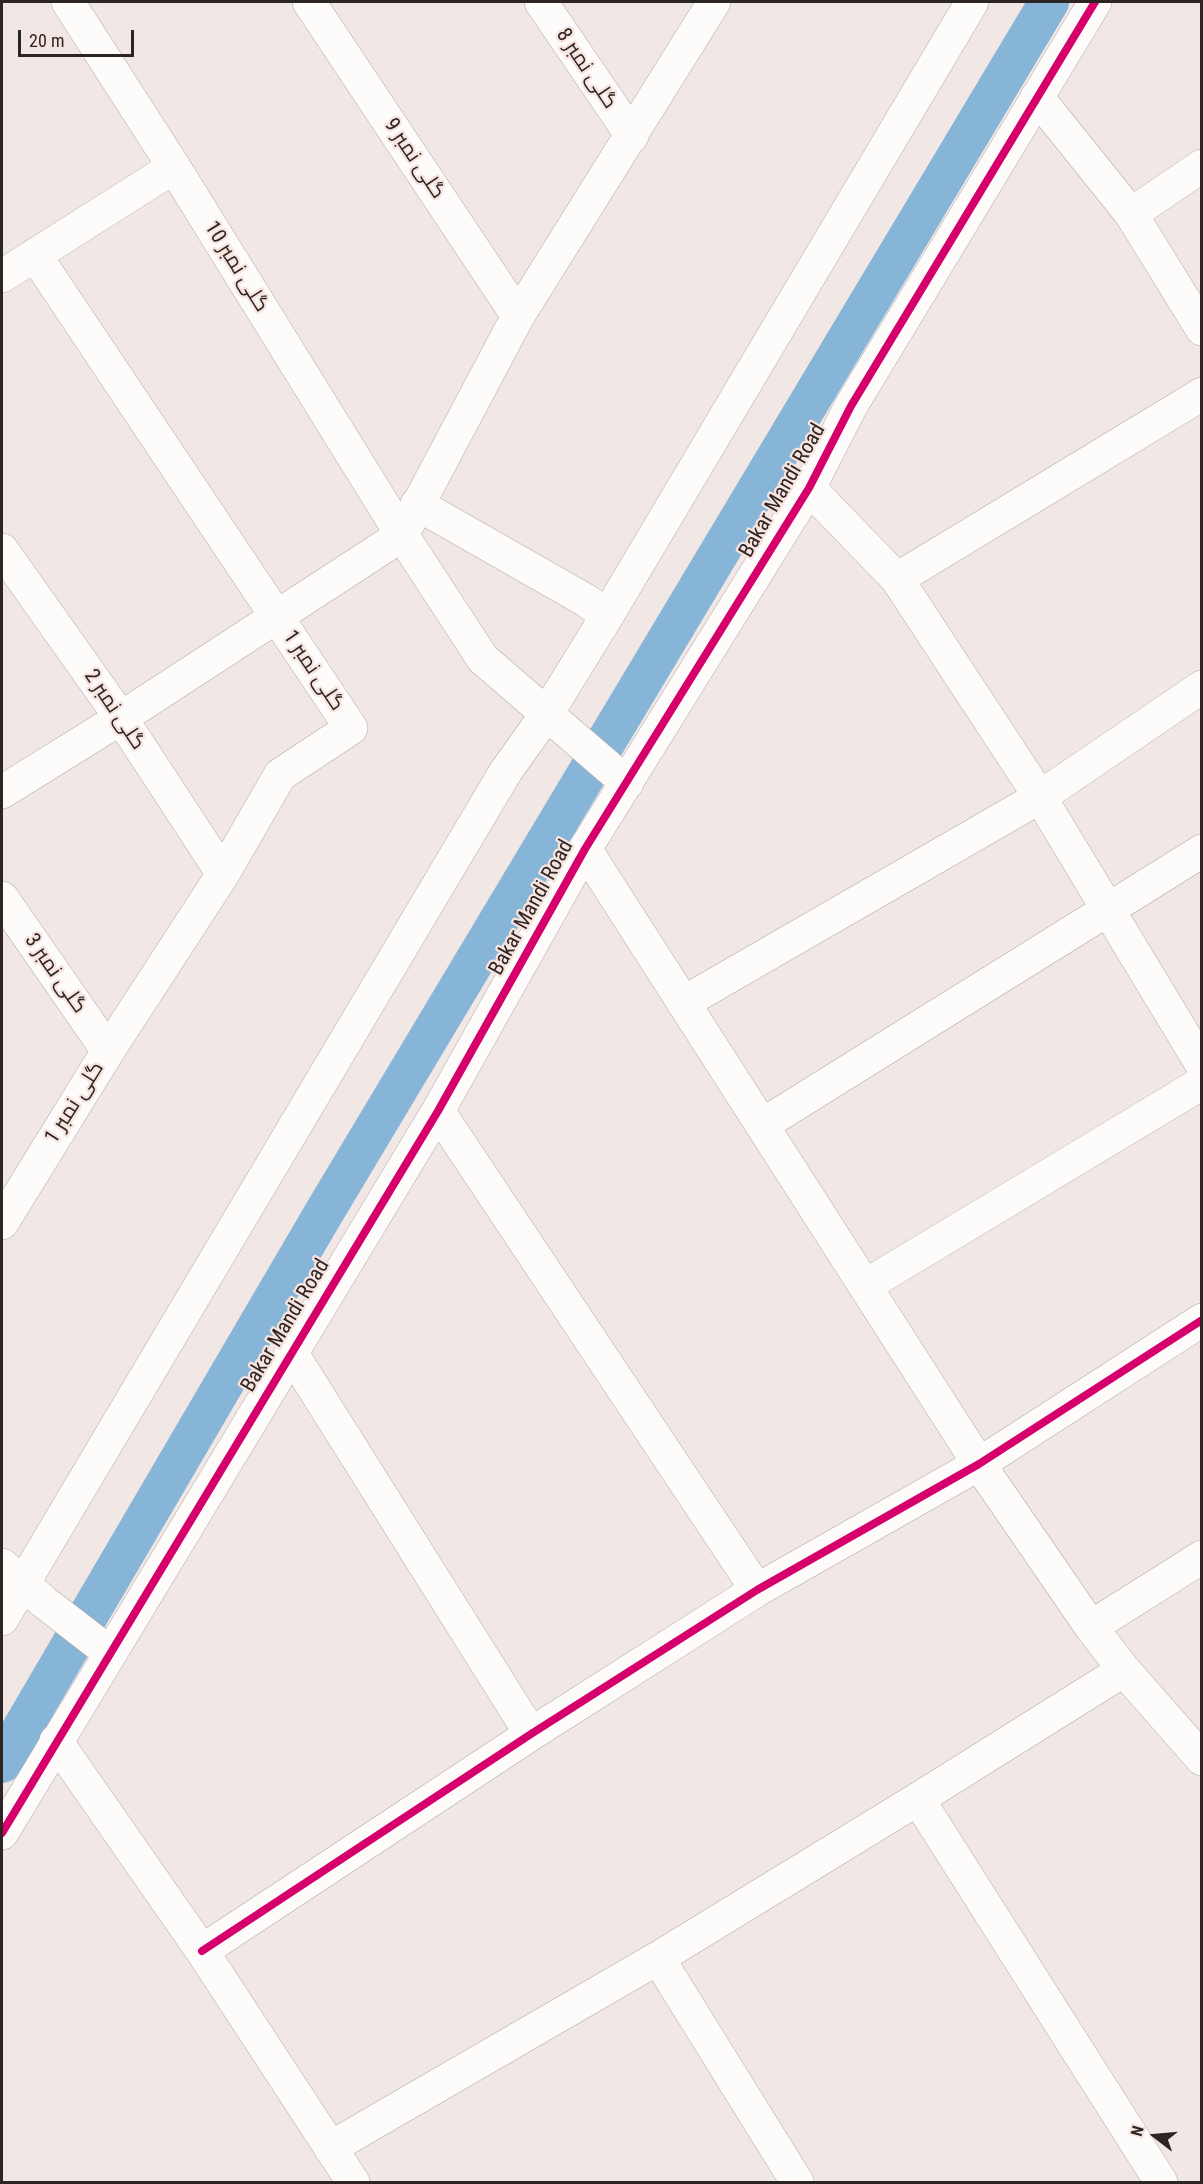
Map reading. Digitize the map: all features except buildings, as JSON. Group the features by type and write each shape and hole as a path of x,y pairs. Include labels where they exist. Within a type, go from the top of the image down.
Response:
{"street":[{"name":"گلی نمبر 10","path":"68,2 174,167 402,535 483,659 627,783"},
{"name":"گلی نمبر 9","path":"309,2 518,316"},
{"name":"گلی نمبر 8","path":"541,2 632,136"},
{"path":"2,792 121,718 402,535 518,316 714,2"},
{"path":"2,1620 506,771 546,715 608,616 972,2"},
{"name":"Bakar Mandi Road","path":"2,1833 56,1741 98,1644 291,1352 438,1111 585,849 809,488 851,406 1095,2"},
{"path":"1037,97 1131,214 1202,329"},
{"path":"1131,214 1202,166"},
{"path":"2,276 174,167"},
{"name":"گلی نمبر 1","path":"2,1223 108,1051 223,874 280,775 351,728 35,255"},
{"path":"897,579 1202,393"},
{"path":"809,488 897,579 1040,797 1202,1065"},
{"path":"417,504 587,600 608,616"},
{"name":"گلی نمبر 2","path":"2,550 121,718 223,874"},
{"path":"683,1003 1040,797 1202,687"},
{"path":"585,849 979,1464 1091,1627 1124,1670 1202,1759"},
{"path":"762,1125 1202,851"},
{"name":"گلی نمبر 3","path":"2,898 108,1051"},
{"path":"865,1286 1202,1083"},
{"path":"438,1111 757,1590"},
{"path":"202,1951 531,1734 757,1590 979,1464 1202,1320"},
{"path":"291,1352 531,1734"},
{"path":"1091,1627 1202,1557"},
{"path":"23,1583 98,1644"},
{"path":"330,2148 658,1958 1124,1670"},
{"path":"56,1741 202,1951 353,2182"},
{"path":"918,1799 1161,2182"},
{"path":"658,1958 797,2182"}],"waterway":[{"path":"2,1763 325,1211 1049,2"}],"cycle path":[{"path":"2,1833 438,1111 585,849 809,488 851,406 1095,2"},
{"path":"202,1951 531,1734 757,1590 979,1464 1202,1320"}]}
